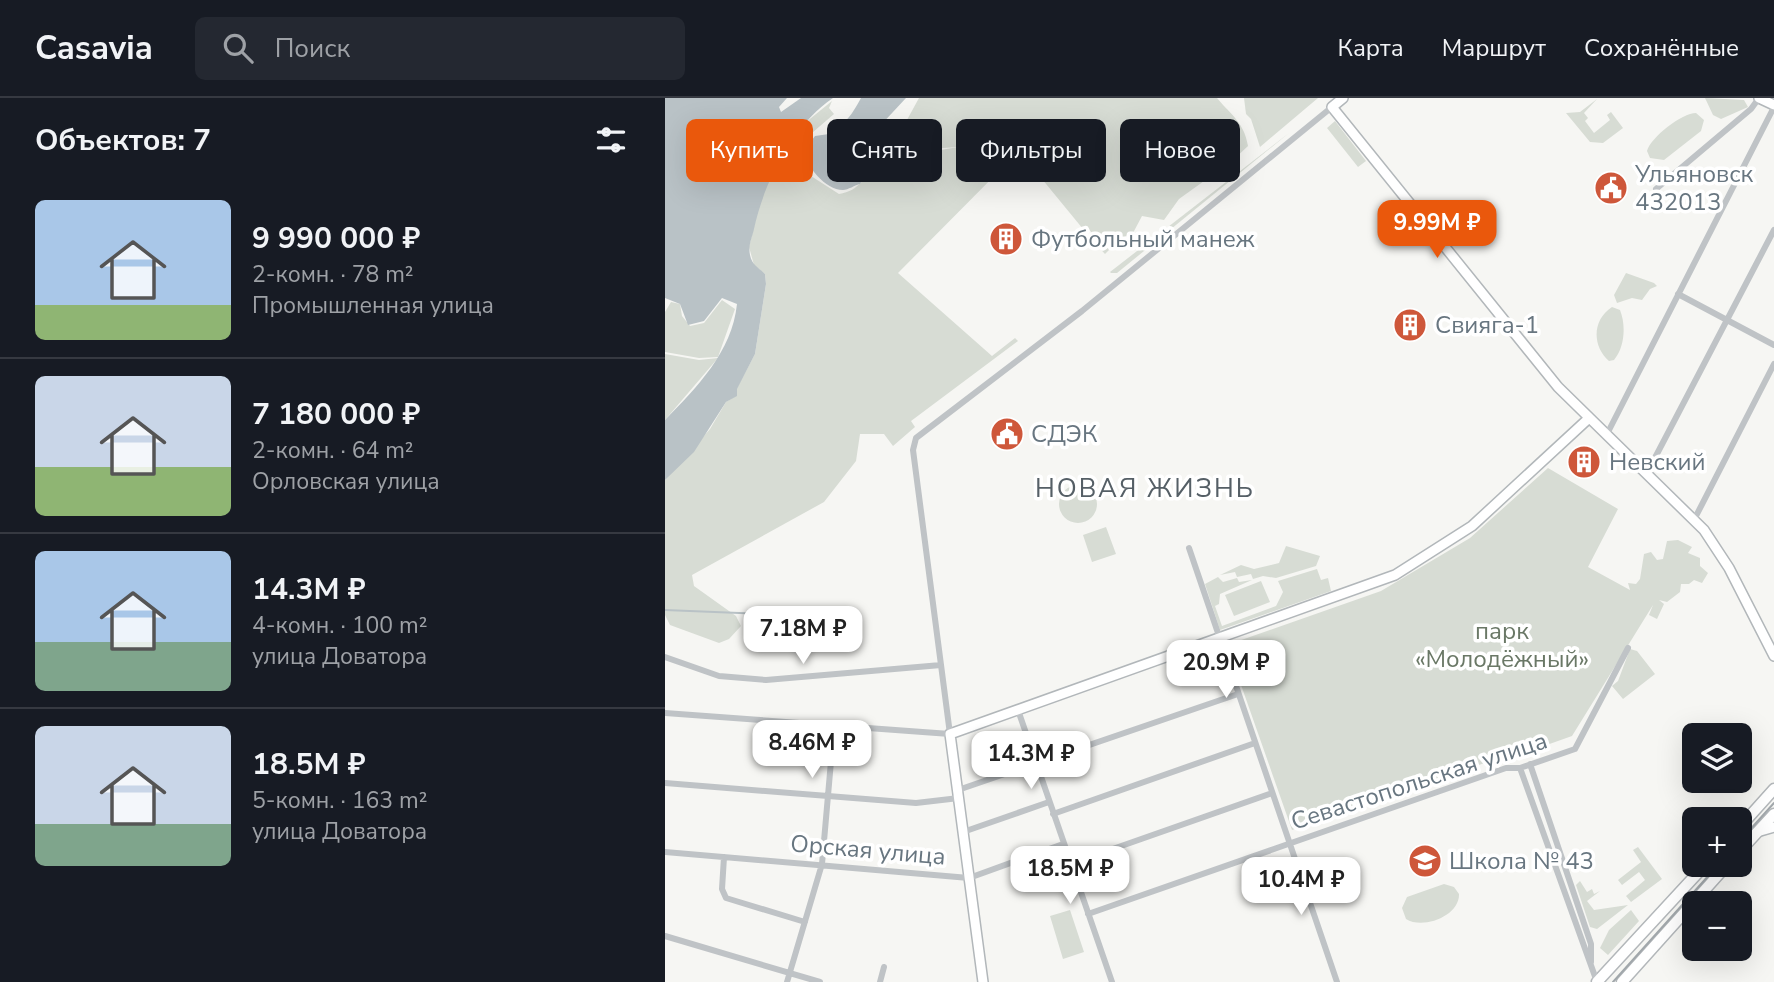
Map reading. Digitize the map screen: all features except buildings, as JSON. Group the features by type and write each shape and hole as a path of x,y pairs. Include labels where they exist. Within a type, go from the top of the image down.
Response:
{"main road":[{"path":"1752,814 1774,789"},
{"path":"1752,838 1774,814"},
{"path":"1597,982 1694,877"},
{"path":"1622,982 1716,877"}],"street":[{"path":"983,982 914,441 919,434 1082,311 1343,98"},
{"path":"1606,436 1774,106 1759,98 1751,109 1656,189"},
{"path":"1332,107 1545,371 1588,419 1695,519 1730,568 1774,656"},
{"path":"1647,473 1774,230"},
{"path":"1678,294 1774,345"},
{"path":"1695,519 1774,364"},
{"path":"665,713 950,734 1395,576 1472,526 1588,419"},
{"path":"1189,548 1337,982"},
{"name":"Севастопольская улица","path":"1088,915 1506,768 1520,768 1578,747 1628,648"},
{"path":"665,657 719,676 766,680 941,665"},
{"path":"665,783 916,803 958,794 1036,763 1238,694"},
{"path":"1018,710 1112,982"},
{"path":"787,982 822,864 834,727"},
{"path":"1053,814 1255,743"},
{"path":"1531,764 1591,944 1591,967"},
{"path":"1520,768 1597,982"},
{"path":"1070,864 1272,793"},
{"path":"963,832 1049,802"},
{"path":"1757,832 1774,827"},
{"name":"Орская улица","path":"665,852 969,878 1063,845"},
{"path":"724,857 722,889 726,898 805,922"},
{"path":"665,936 820,982"},
{"path":"880,982 884,967"}],"green space":[{"path":"919,98 1217,98 1236,119 1120,119 1120,182 1203,182 1179,199 1164,220 1142,216 1133,233 1121,238 1105,254 1093,241 1095,237 1088,228 1083,229 1044,182 1106,182 1106,119 956,119 956,147 942,148 942,119 907,119"},
{"path":"1244,98 1318,98 1260,147 1251,119 1246,114"},
{"path":"1705,98 1744,100 1748,107 1721,119 1713,115"},
{"path":"1597,99 1584,113 1588,118 1585,121 1594,133 1610,120 1607,115 1611,112 1623,128 1603,143 1590,142 1566,113 1580,112"},
{"path":"832,101 829,108 834,114 813,132 813,119 810,119"},
{"path":"1696,113 1704,120 1701,131 1664,160 1650,158 1647,151 1661,133 1675,121"},
{"path":"1335,121 1366,161 1358,167 1327,128"},
{"path":"1240,125 1246,138 1248,146 1240,154"},
{"path":"1289,133 1240,173 1240,171"},
{"path":"956,147 956,182 988,182 898,273 992,356 1015,338 1018,341 911,421 915,427 893,446 884,434 860,434 856,461 824,502 692,575 694,586 736,616 741,626 729,639 719,643 670,625 665,615 665,480 710,429 726,402 737,395 737,388 755,354 766,284 765,274 754,265 749,247 767,182 813,182 813,177 839,194 852,190 861,182 942,182 942,150"},
{"path":"1226,182 1229,182 1117,273 1110,272"},
{"path":"1626,273 1657,286 1650,289 1642,300 1632,298 1617,303 1614,295"},
{"path":"722,300 735,309 718,357 699,358 665,352 665,312 671,302 680,304 682,316 690,326 704,323"},
{"path":"1612,307 1620,310 1623,336 1618,355 1609,361 1599,348 1597,333 1605,312"},
{"path":"665,354 699,360 718,358 665,420"},
{"name":"парк «Молодёжный»","path":"1548,468 1618,509 1588,567 1630,590 1628,583 1636,584 1640,579 1644,554 1651,552 1657,560 1663,559 1667,541 1678,540 1692,547 1688,553 1700,558 1700,566 1708,573 1702,583 1694,580 1689,584 1681,584 1680,592 1667,602 1659,600 1664,604 1657,619 1649,615 1653,605 1572,736 1527,752 1519,751 1292,830 1227,645 1381,591 1470,538"},
{"path":"1078,485 1091,491 1097,504 1091,517 1078,523 1065,517 1059,504 1065,491"},
{"path":"1106,527 1116,554 1092,562 1083,535"},
{"path":"1286,546 1320,556 1316,566 1276,578 1263,576 1253,579 1251,574 1237,577 1235,572 1220,575 1241,565 1254,569 1279,563"},
{"path":"1317,569 1321,580 1328,578 1331,591 1220,630 1205,584 1218,577 1223,582 1237,578 1239,582 1252,580 1220,594 1219,604 1215,606 1222,626 1276,606 1283,592 1278,581"},
{"path":"1261,581 1270,602 1234,616 1225,595"},
{"path":"1630,649 1637,651 1655,674 1623,699 1612,686 1618,681"},
{"path":"1638,847 1662,879 1631,902 1626,896 1645,880 1639,872 1622,885 1618,880 1641,862 1633,850"},
{"path":"1580,881 1587,892 1592,889 1594,894 1600,891 1587,901 1594,910 1628,905 1597,929 1590,927 1576,885"},
{"path":"1444,884 1454,887 1459,894 1454,909 1431,922 1413,922 1406,919 1402,908 1407,897"},
{"path":"1070,910 1084,952 1063,959 1050,916"},
{"path":"1631,910 1639,921 1608,955 1600,948 1609,930"}],"shaded area":[{"path":"665,98 787,98 779,107 781,112 801,98 833,98 809,119 686,119 686,182 769,182 759,211 750,251 754,264 765,274 766,284 755,354 737,389 737,396 726,402 694,452 665,480 665,420 711,368 728,338 737,304 722,298 704,321 688,325 680,304 665,298"},
{"path":"861,98 906,98 886,119 847,119"},
{"path":"827,134 827,182 861,182 860,184 845,190 836,189 823,182 813,170 815,136"}],"waterway":[{"path":"665,610 766,614"},
{"path":"770,615 789,618"}],"tram line":[{"path":"1752,828 1774,803"},
{"path":"1613,982 1707,877"}],"place":[{"name":"Ульяновск 432013","path":"1611,188"},
{"name":"Футбольный манеж","path":"1006,239"},
{"name":"Свияга-1","path":"1410,325"},
{"name":"СДЭК","path":"1007,434"},
{"name":"Невский","path":"1584,462"},
{"name":"Школа № 43","path":"1425,861"}],"district":[{"name":"НОВАЯ ЖИЗНЬ","path":"1145,488"}]}
